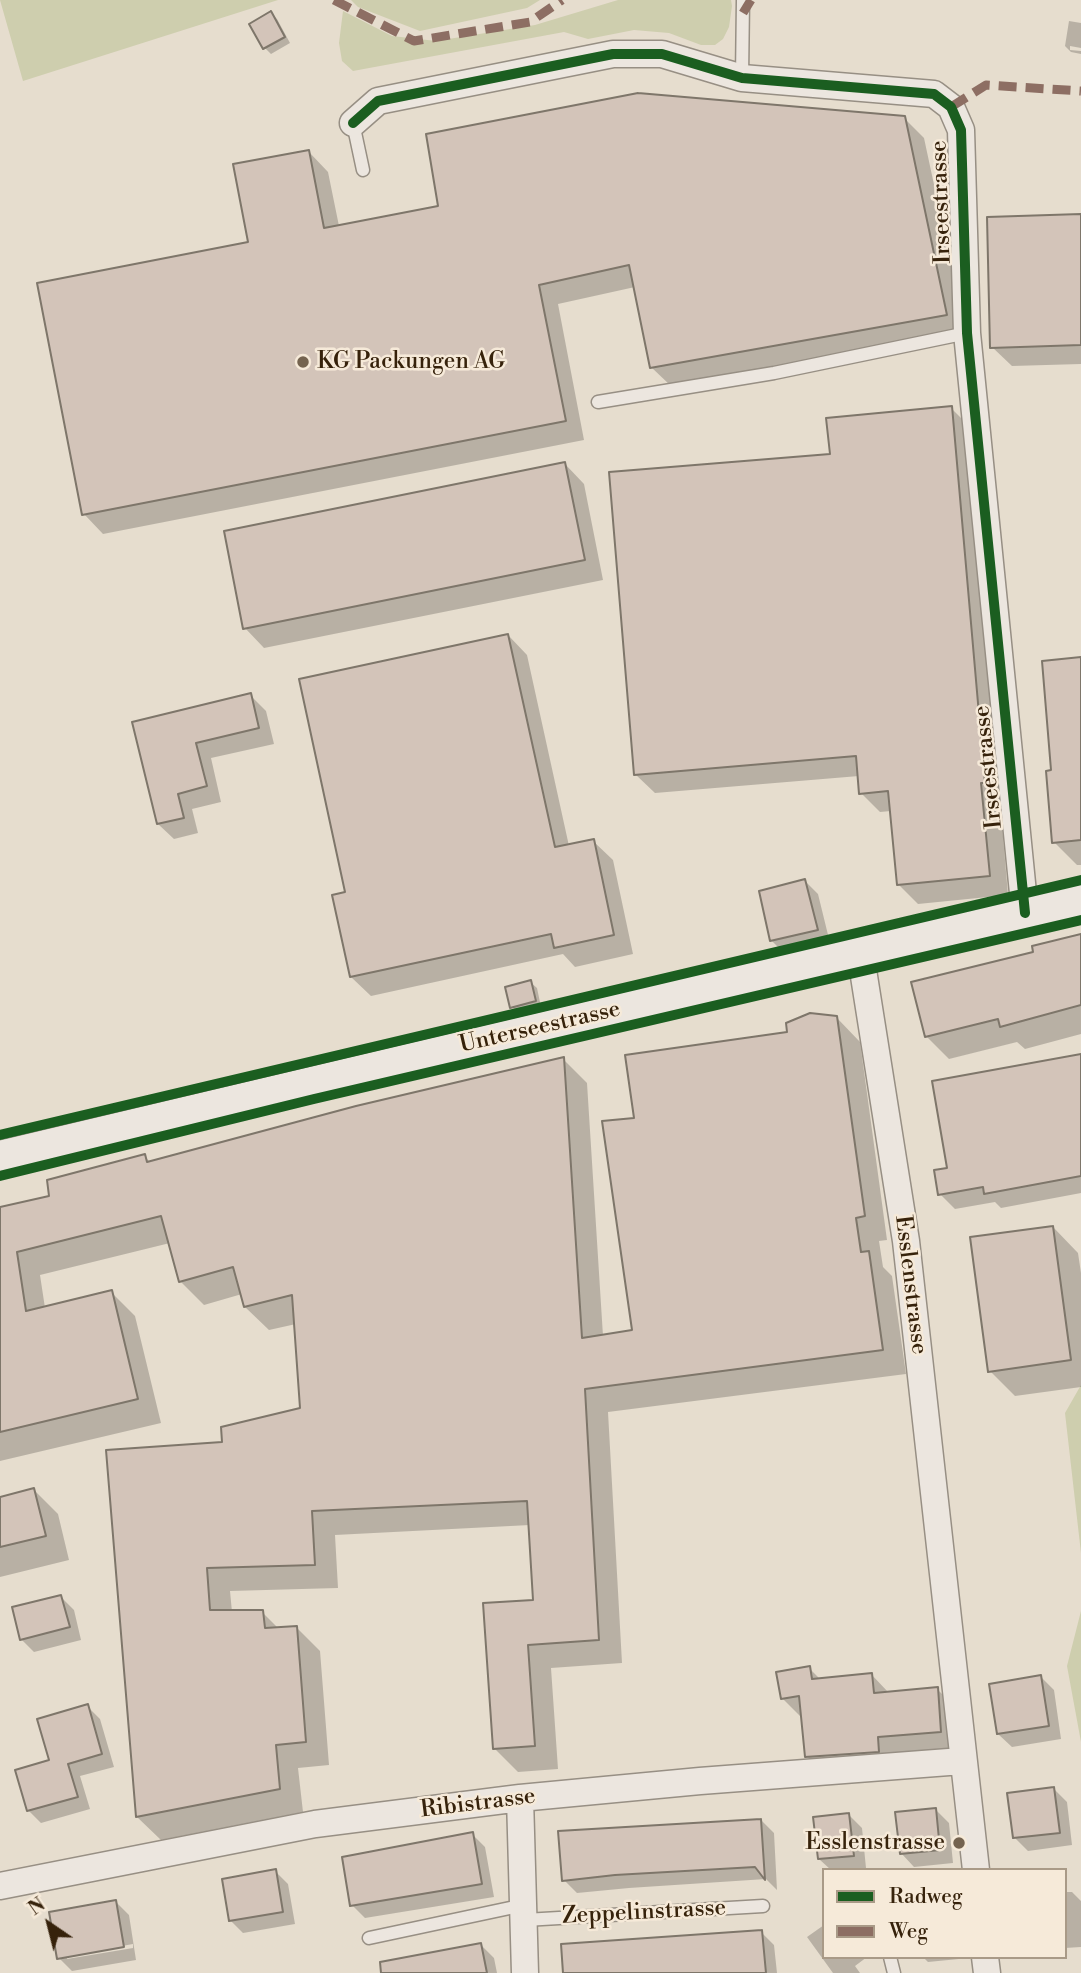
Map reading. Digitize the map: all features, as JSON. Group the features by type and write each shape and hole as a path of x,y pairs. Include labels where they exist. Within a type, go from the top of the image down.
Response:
{"street":[{"name":"Irseestrasse","path":"353,122 377,101 612,54 662,54 742,78 934,94 951,107 961,130 967,333 1025,913"},
{"name":"Unterseestrasse","path":"0,1157 1081,900"},
{"name":"Esslenstrasse","path":"860,951 906,1241 975,1868"},
{"name":"Ribistrasse","path":"0,1886 315,1824 520,1798 962,1761"},
{"path":"520,1798 525,1973"}],"lane":[{"path":"742,78 743,0"},
{"path":"353,122 363,170"},
{"path":"598,402 774,373 967,333"},
{"name":"Zeppelinstrasse","path":"369,1938 524,1913 764,1906"}],"green space":[{"path":"0,0 278,0 23,81"},
{"path":"351,0 540,0 527,8 420,31 358,7"},
{"path":"618,0 731,0 729,27 723,39 715,45 701,45 669,33 634,30 588,39 564,32 353,71 342,61 339,43 343,11 392,36 436,41 535,25"},
{"path":"1081,1385 1081,1553 1065,1413"},
{"path":"1081,1611 1081,1742 1067,1666"}],"building":[{"path":"271,11 285,37 263,49 249,24"},
{"path":"638,93 905,116 947,315 650,368 629,265 539,285 566,421 82,515 37,283 248,242 233,164 309,150 324,228 438,206 426,134"},
{"path":"1081,214 1081,345 990,348 987,217"},
{"path":"952,406 985,783 981,783 990,876 897,885 888,791 859,794 856,756 634,775 609,472 830,454 826,418"},
{"path":"565,462 585,560 243,629 224,531"},
{"path":"508,634 555,847 594,839 614,935 554,948 551,934 350,977 332,895 345,892 299,679"},
{"path":"1081,657 1081,840 1052,843 1046,771 1051,770 1042,661"},
{"path":"251,693 259,728 196,743 207,786 178,794 184,818 157,824 132,722"},
{"path":"805,879 818,930 770,941 759,891"},
{"path":"1081,934 1081,1005 1000,1027 998,1019 925,1037 911,982 1033,952 1032,946"},
{"path":"531,980 536,1001 510,1008 505,987"},
{"path":"810,1013 837,1016 865,1216 856,1218 861,1252 869,1251 883,1350 585,1389 599,1640 528,1645 535,1746 493,1749 483,1603 533,1600 527,1501 312,1511 315,1565 207,1568 210,1610 263,1610 265,1628 297,1626 306,1742 276,1745 280,1789 136,1817 106,1450 222,1442 221,1427 300,1408 292,1295 244,1307 233,1267 179,1282 161,1216 17,1252 26,1311 112,1290 138,1399 0,1432 0,1207 49,1196 47,1180 145,1154 147,1162 356,1106 564,1057 582,1338 632,1330 602,1121 634,1118 625,1055 787,1032 786,1023"},
{"path":"1081,1054 1081,1176 984,1194 983,1187 938,1195 934,1170 947,1168 932,1081"},
{"path":"1053,1226 1071,1360 988,1372 970,1237"},
{"path":"34,1488 46,1536 0,1547 0,1497"},
{"path":"61,1595 70,1627 20,1640 12,1607"},
{"path":"810,1666 812,1679 872,1673 874,1693 938,1687 941,1732 878,1737 879,1752 805,1757 799,1696 781,1699 776,1672"},
{"path":"1041,1675 1049,1726 997,1734 989,1684"},
{"path":"88,1704 102,1754 68,1764 78,1797 27,1811 15,1770 49,1760 37,1719"},
{"path":"1054,1787 1060,1833 1013,1838 1007,1793"},
{"path":"936,1808 940,1850 900,1854 895,1812"},
{"path":"849,1813 854,1856 818,1859 813,1817"},
{"path":"761,1819 765,1880 755,1867 615,1875 562,1881 558,1831"},
{"path":"473,1832 482,1884 350,1906 342,1857"},
{"path":"276,1869 283,1912 229,1921 222,1879"},
{"path":"116,1900 124,1947 57,1959 49,1912"},
{"path":"762,1930 766,1973 563,1973 561,1944"},
{"path":"481,1943 487,1973 381,1973 380,1962"}],"marked path":[{"path":"334,0 414,41 530,22 562,0"},
{"path":"743,13 751,0"},
{"path":"951,107 986,85 1081,91"}],"cycle path":[{"path":"353,123 378,101 613,54 662,54 742,78 934,94 951,107 961,130 967,333 1025,913"},
{"path":"0,1135 1081,880"},
{"path":"0,1176 314,1099 1081,920"}],"place":[{"name":"KG Packungen AG","path":"303,362"},
{"name":"Esslenstrasse","path":"959,1843"}]}
